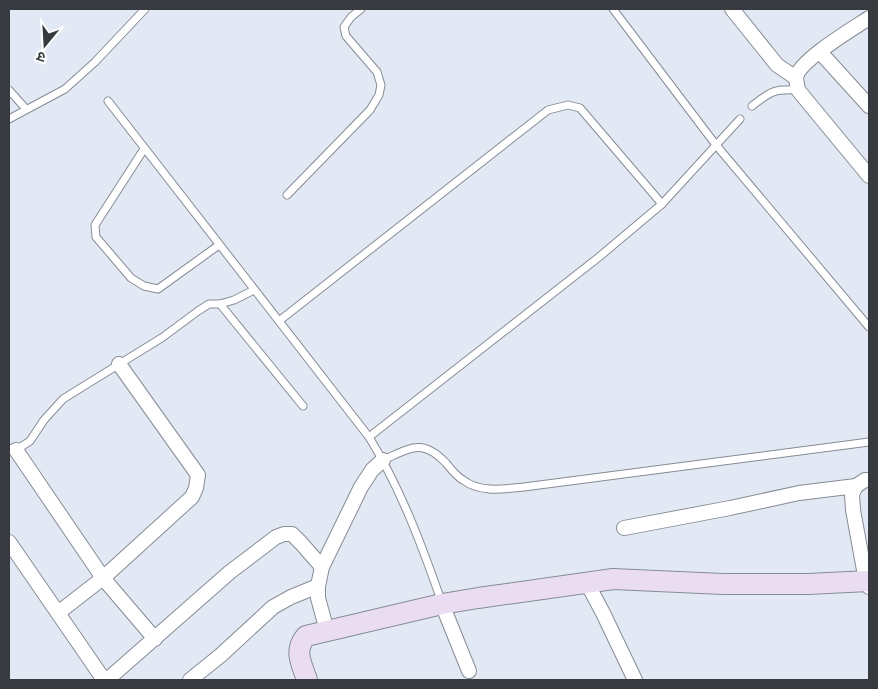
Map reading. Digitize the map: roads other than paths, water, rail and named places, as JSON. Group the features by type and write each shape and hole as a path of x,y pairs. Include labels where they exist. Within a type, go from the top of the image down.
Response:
{"street":[{"path":"732,9 777,65 797,84 869,176"},
{"path":"797,84 802,67 810,58 869,18"},
{"path":"820,52 869,106"},
{"path":"58,614 103,578 192,497 196,488 198,475 119,364"},
{"path":"12,449 103,578 155,639"},
{"path":"327,631 318,598 318,586 322,567 361,487 372,470 384,460"},
{"path":"624,528 798,493 856,486 865,480 869,480"},
{"path":"307,680 299,655 299,648 306,636 442,604 613,579 723,584 868,583 853,510 852,494 856,486"},
{"path":"9,542 106,680 230,572 276,537 292,534 322,567"},
{"path":"587,583 604,613 635,680"},
{"path":"190,680 273,607 318,586"},
{"path":"442,604 469,671"}],"lane":[{"path":"9,119 65,89 95,62 145,9"},
{"path":"287,195 370,110 379,95 381,85 377,72 346,36 344,27 351,17 361,9"},
{"path":"612,9 716,145 869,327"},
{"path":"752,106 766,95 797,84"},
{"path":"9,90 26,109"},
{"path":"108,101 369,437 384,460 398,490 427,559 442,604"},
{"path":"279,321 548,110 568,105 580,108 662,204"},
{"path":"369,437 599,257 662,204 740,119"},
{"path":"144,149 95,225 96,237 131,278 144,286 158,289 219,245"},
{"path":"12,449 30,441 44,420 63,399 163,337 210,304 220,304 234,300 254,290"},
{"path":"220,304 303,406"},
{"path":"384,460 414,447 424,448 438,454 463,481 477,487 494,489 524,487 869,442"}]}
